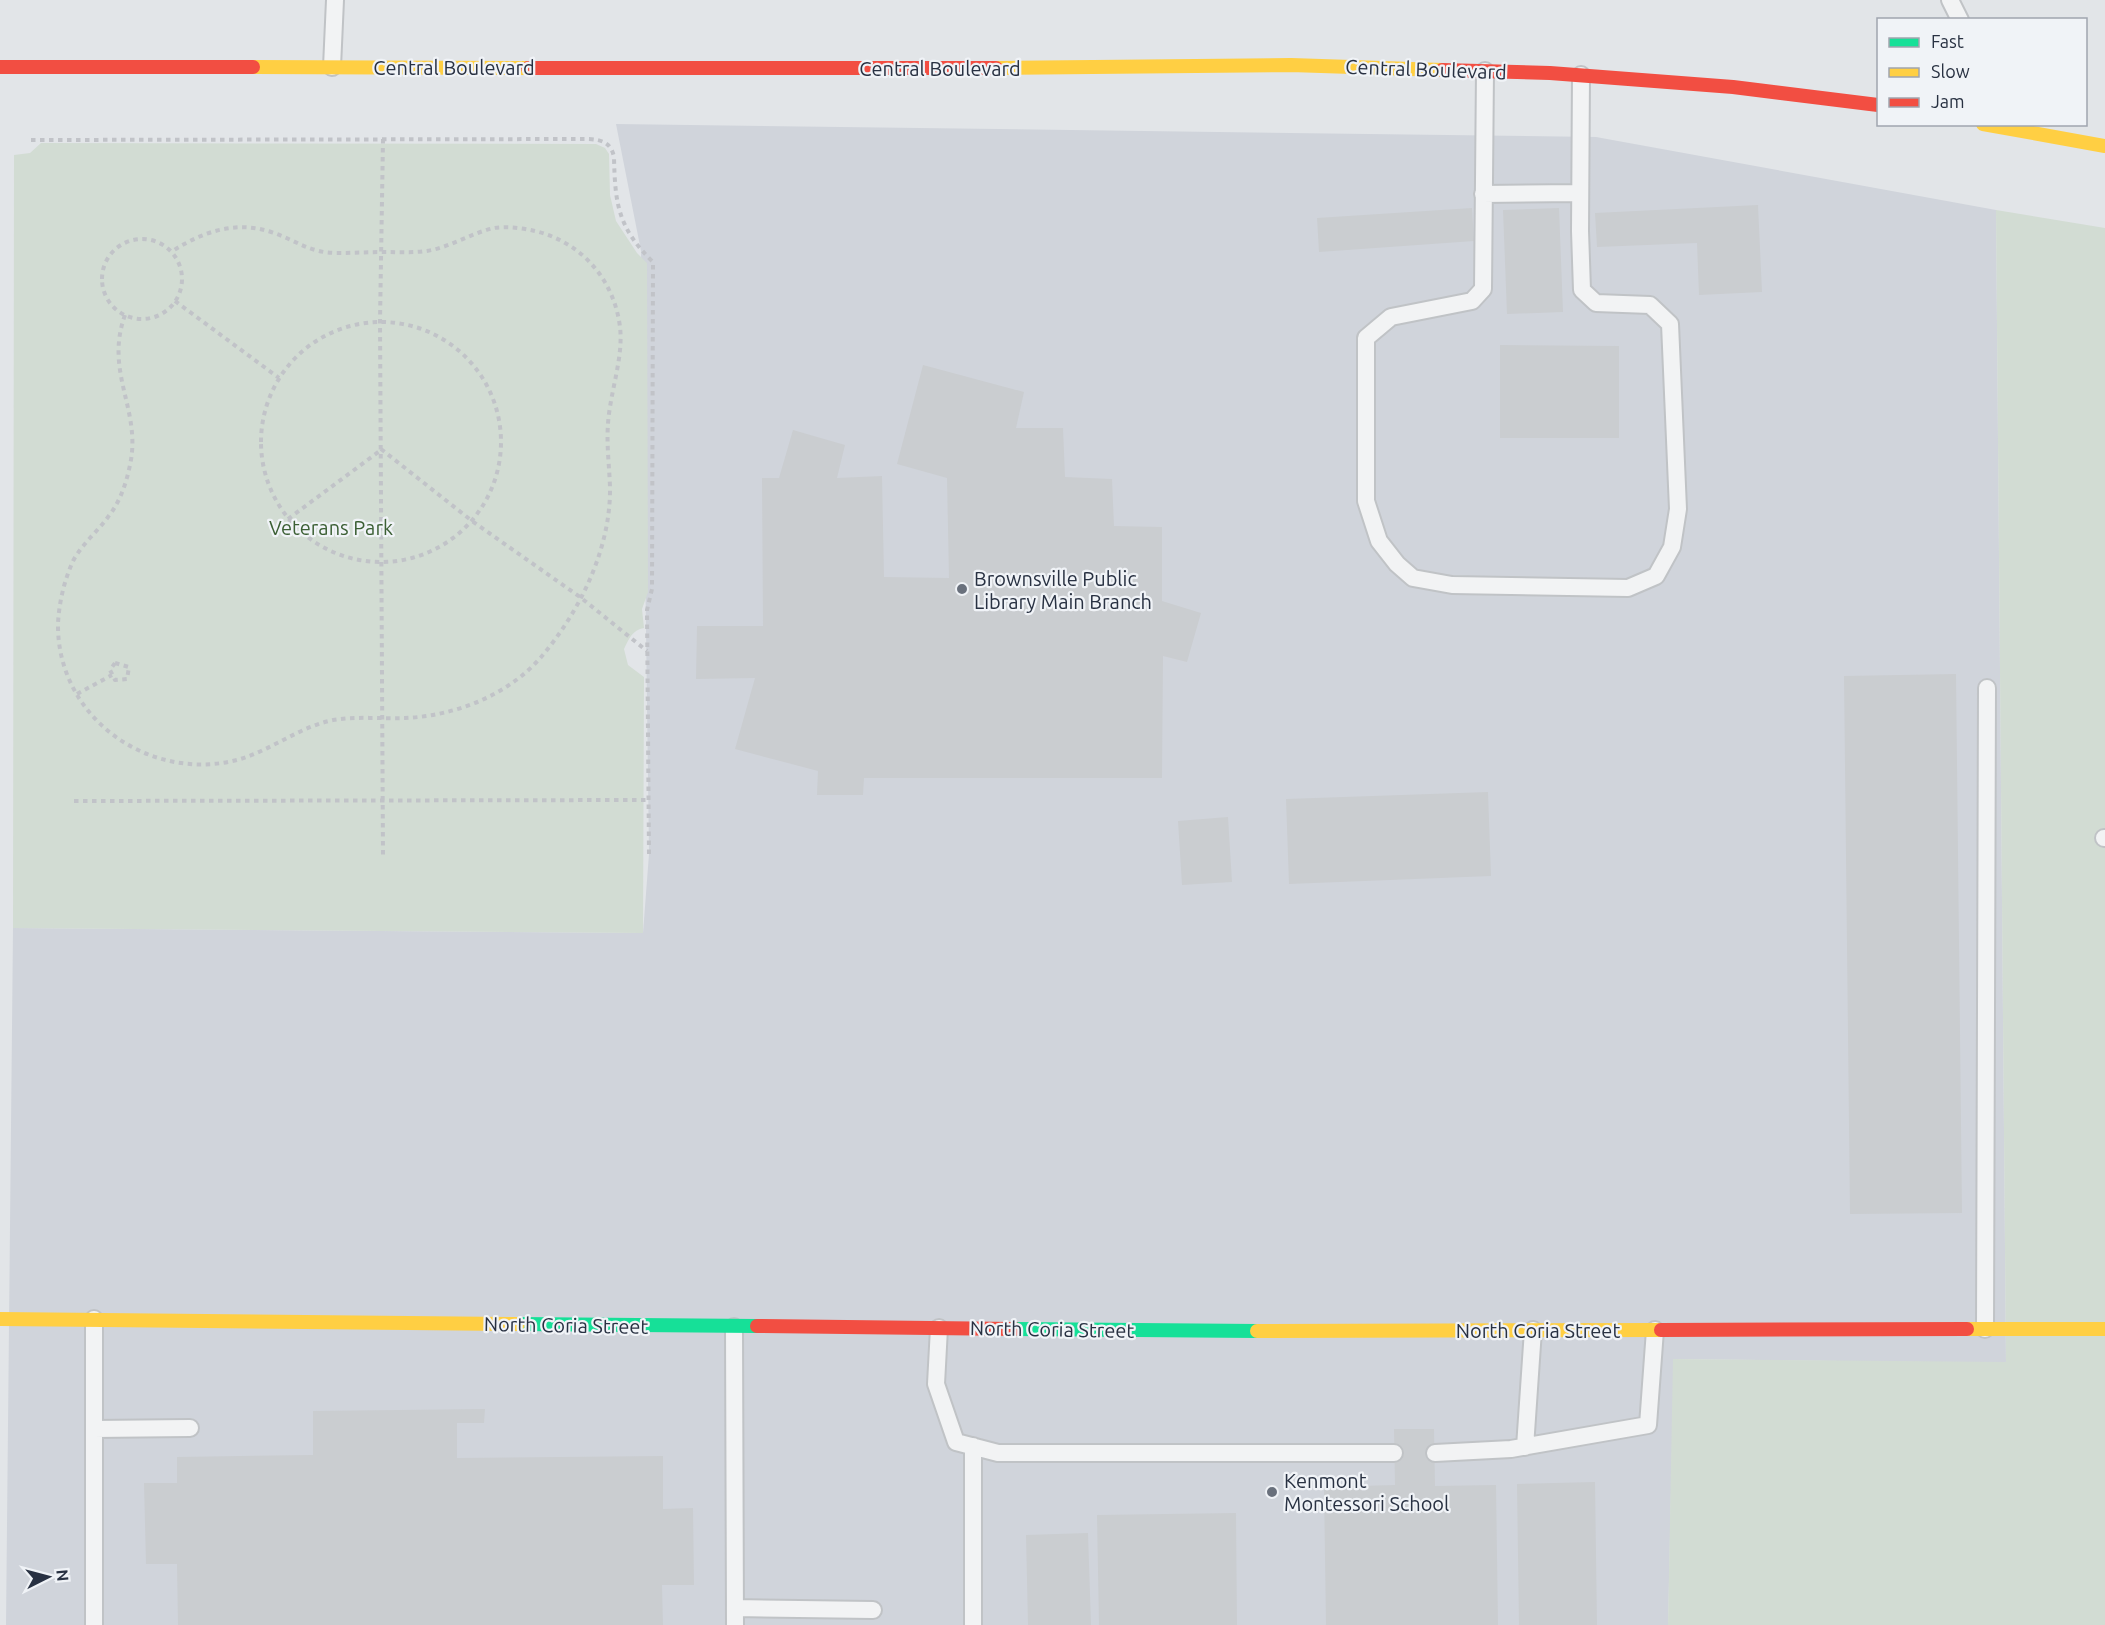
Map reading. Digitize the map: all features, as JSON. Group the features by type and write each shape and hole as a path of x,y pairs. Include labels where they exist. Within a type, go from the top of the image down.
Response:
{"street":[{"name":"Central Boulevard","path":"0,67 1050,68 1291,65 1581,75 1733,87 1877,105"},
{"path":"2002,126 2105,146"},
{"name":"North Coria Street","path":"0,1318 734,1327 1533,1330 2105,1329"}],"lane":[{"path":"332,67 334,0"},
{"path":"1950,0 1959,18"},
{"path":"1485,71 1483,290 1472,301 1391,317 1366,338 1366,501 1379,542 1397,564 1413,578 1452,585 1628,588 1656,576 1672,547 1678,509 1670,324 1650,305 1596,303 1582,290 1581,75"},
{"path":"1483,194 1580,193"},
{"path":"1985,1329 1987,688"},
{"path":"94,1319 94,1625"},
{"path":"734,1327 735,1617 873,1610"},
{"path":"939,1328 936,1384 956,1442 998,1453 1394,1453"},
{"path":"1525,1447 1533,1330"},
{"path":"1435,1453 1511,1449 1648,1425 1655,1330"},
{"path":"94,1429 190,1428"},
{"path":"973,1446 973,1625"}],"path":[{"path":"31,140 589,139 607,143 612,149 619,215 633,241 652,262 652,590 647,610 650,854"},
{"path":"383,140 380,321 383,855"},
{"path":"125,315 118,356 121,383 132,425 132,459 116,505 74,559 62,592 59,641 68,676 77,694 93,717 117,739 142,753 168,762 213,765 243,759 308,727 332,720 430,716 463,708 510,684 537,662 550,646 572,615 592,574 602,544 609,500 606,431 621,345 613,296 604,280 584,255 558,238 537,231 512,228 495,228 431,251 323,253 310,250 270,232 222,228 202,234 171,252"},
{"path":"141,239 154,241 171,252 180,266 182,278 175,301 158,316 147,318 125,315 116,309 107,298 103,285 103,272 107,259 116,248 127,242 141,239"},
{"path":"175,301 279,378"},
{"path":"380,321 399,322 437,335 468,359 490,391 501,429 499,468 489,496 472,521 460,534 432,552 399,562 382,563 348,559 331,552 316,544 288,519 277,504 268,485 260,443 262,422 268,402 288,365 320,338 359,323 380,321"},
{"path":"381,450 472,521 580,597 648,651"},
{"path":"288,519 381,450"},
{"path":"116,663 129,667 127,678 115,680 112,675 110,670 116,663"},
{"path":"77,694 112,675"},
{"path":"74,801 649,800"}],"shaded area":[{"path":"616,124 1596,137 1996,210 2006,1363 1674,1359 1668,1625 6,1625 13,928 643,933 649,854 641,251"}],"green space":[{"name":"Veterans Park","path":"41,143 596,144 605,148 609,154 610,195 616,221 637,253 647,263 648,592 642,609 644,628 629,638 624,649 628,665 644,677 643,933 13,928 14,155 30,153"},
{"path":"1996,210 2105,228 2105,1625 1668,1625 1673,1359 2006,1362"}],"building":[{"path":"1758,205 1762,292 1699,295 1697,243 1597,247 1595,213"},
{"path":"1472,208 1474,241 1319,252 1317,218"},
{"path":"1559,208 1563,312 1507,314 1503,210"},
{"path":"1500,345 1619,346 1619,438 1500,438"},
{"name":"Brownsville Public Library Main Branch","path":"923,365 1024,392 1016,428 1063,428 1065,477 1112,479 1114,526 1162,527 1162,601 1201,613 1187,662 1163,656 1162,778 864,778 863,795 817,795 818,771 735,749 755,678 696,679 697,626 763,626 762,478 779,478 793,430 845,445 837,478 882,476 884,577 949,578 947,478 897,464"},
{"path":"1956,674 1962,1213 1850,1214 1844,676"},
{"path":"1488,792 1491,876 1289,884 1286,799"},
{"path":"1228,817 1232,882 1182,885 1178,821"},
{"path":"485,1409 484,1423 457,1423 457,1458 663,1456 663,1509 693,1508 694,1585 662,1585 663,1625 178,1625 177,1564 146,1564 144,1483 177,1483 177,1457 313,1455 313,1411"},
{"path":"1394,1429 1434,1429 1435,1486 1496,1485 1498,1625 1326,1625 1324,1487 1395,1485"},
{"path":"1595,1482 1597,1625 1519,1625 1517,1484"},
{"path":"1236,1513 1237,1625 1099,1625 1097,1515"},
{"path":"1088,1533 1091,1625 1028,1625 1026,1535"}],"traffic: fast":[{"path":"518,1324 757,1326"},
{"path":"1015,1329 1257,1331"}],"traffic: slow":[{"path":"996,68 1291,65 1442,70"},
{"path":"253,67 528,68"},
{"path":"1994,126 2105,146"},
{"path":"0,1319 518,1324"},
{"path":"1967,1329 2105,1329"},
{"path":"1257,1331 1661,1330"}],"traffic: jam":[{"path":"0,67 253,67"},
{"path":"528,68 996,68"},
{"path":"1442,70 1550,73 1733,87 1877,105"},
{"path":"757,1326 1015,1329"},
{"path":"1661,1330 1967,1329"}],"place":[{"name":"Brownsville Public Library Main Branch","path":"962,589"},
{"name":"Kenmont Montessori School","path":"1272,1492"}]}
